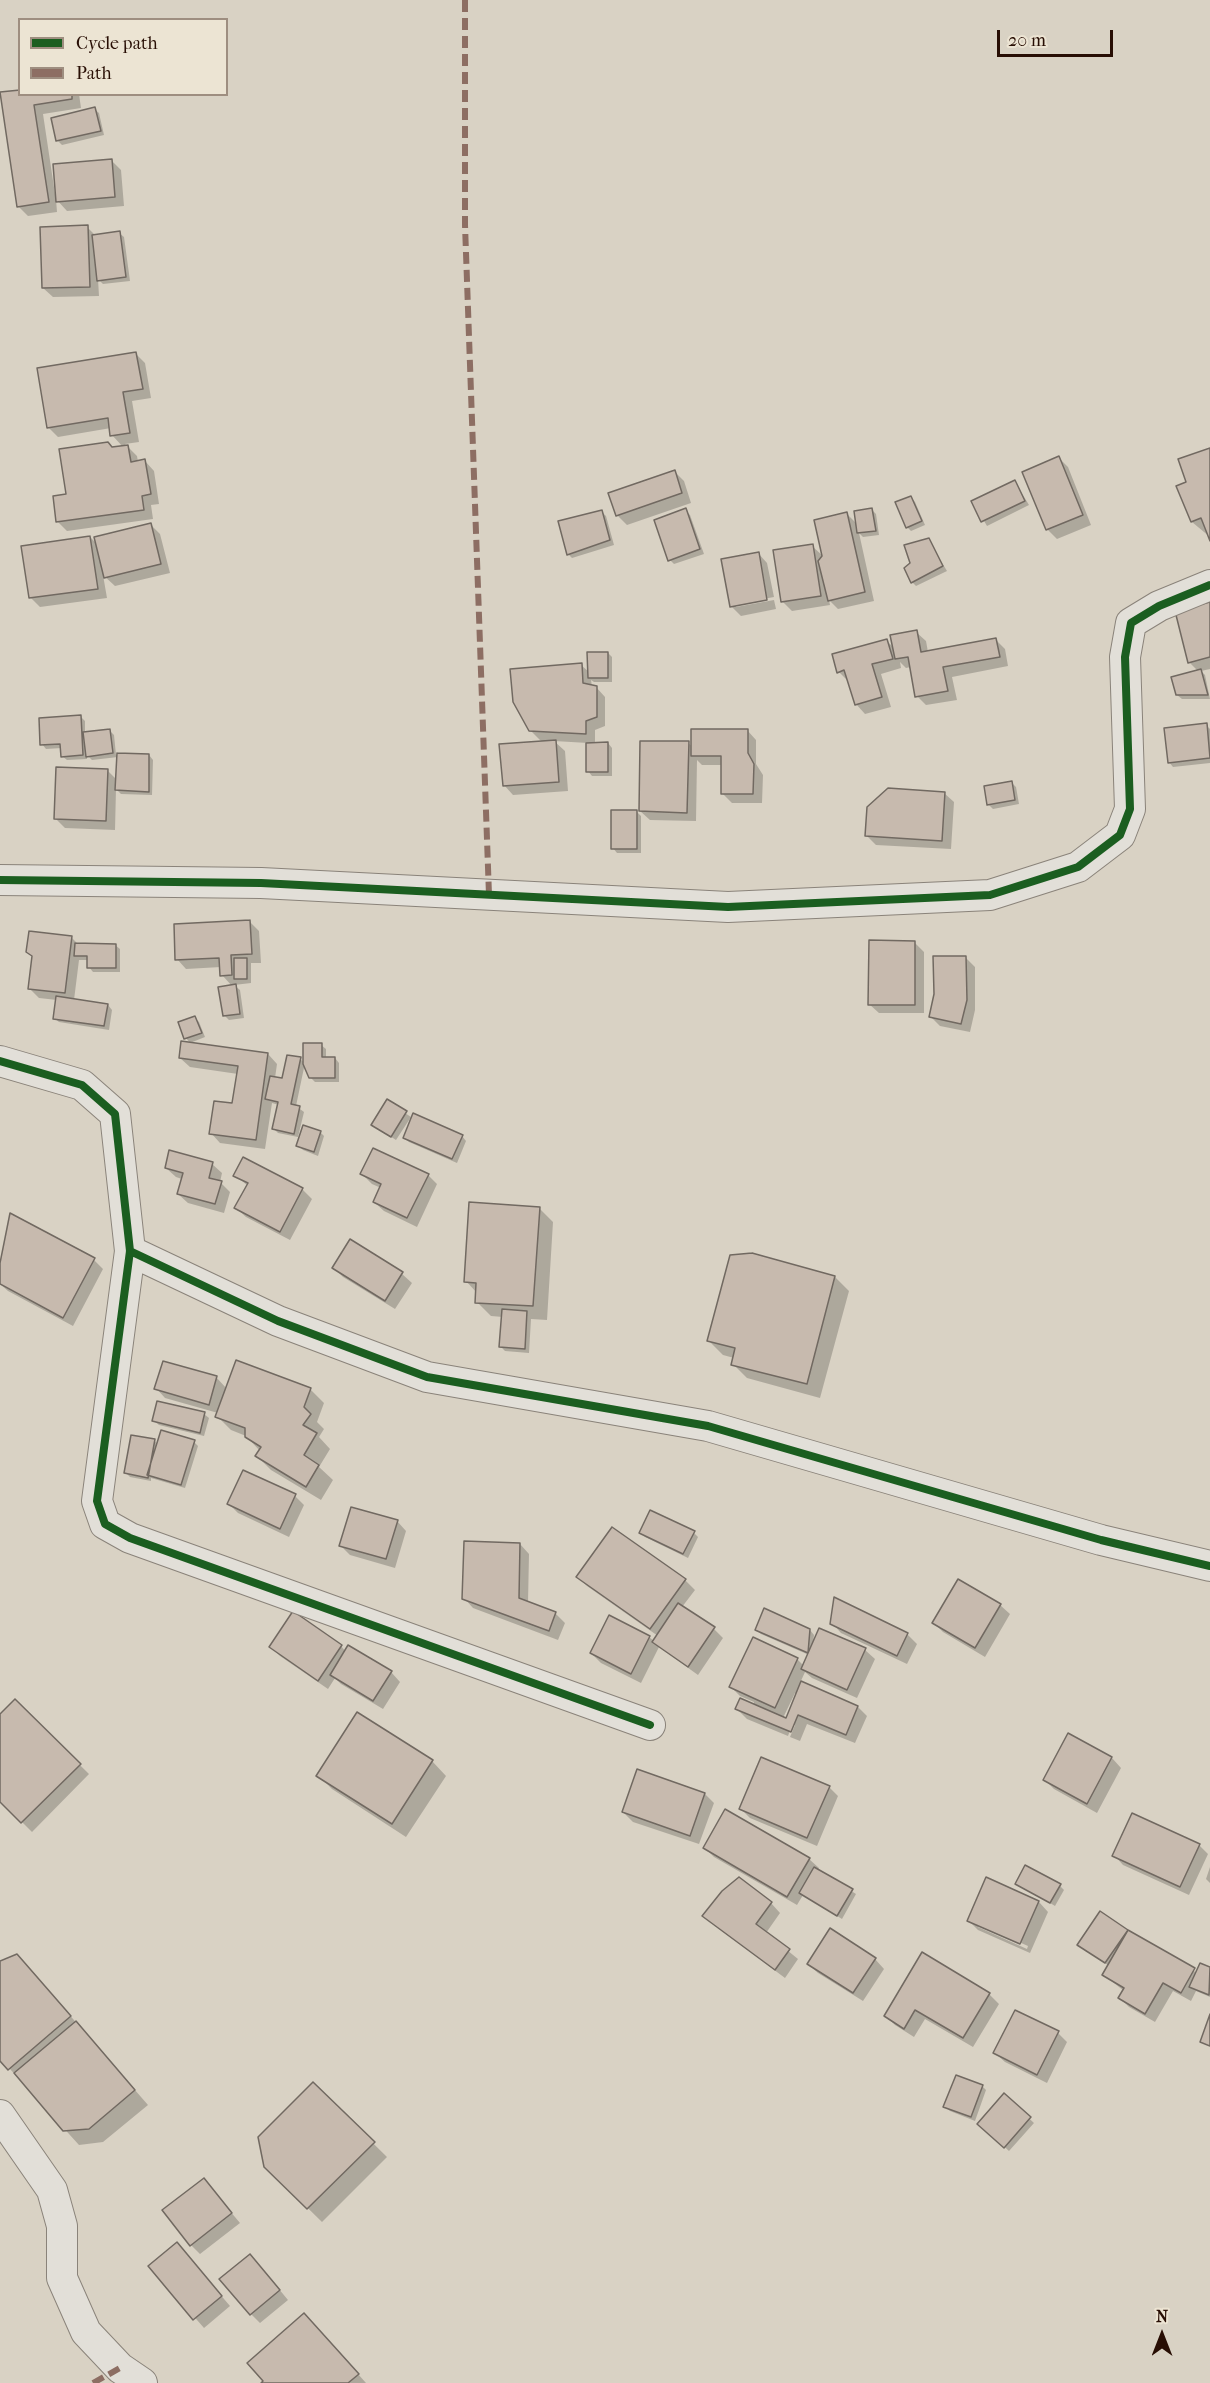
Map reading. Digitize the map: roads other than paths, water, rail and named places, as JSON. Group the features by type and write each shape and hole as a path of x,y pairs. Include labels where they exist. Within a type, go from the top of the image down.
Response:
{"street":[{"path":"0,880 261,883 728,907 990,895 1078,867 1120,835 1130,809 1125,657 1131,623 1159,606 1210,585"},
{"path":"0,1061 82,1085 115,1114 130,1251 97,1501 105,1524 130,1538 650,1725"},
{"path":"130,1251 278,1321 427,1377 708,1426 1101,1540 1210,1566"},
{"path":"0,2115 52,2190 62,2226 62,2278 86,2332 120,2368 142,2383"}]}
